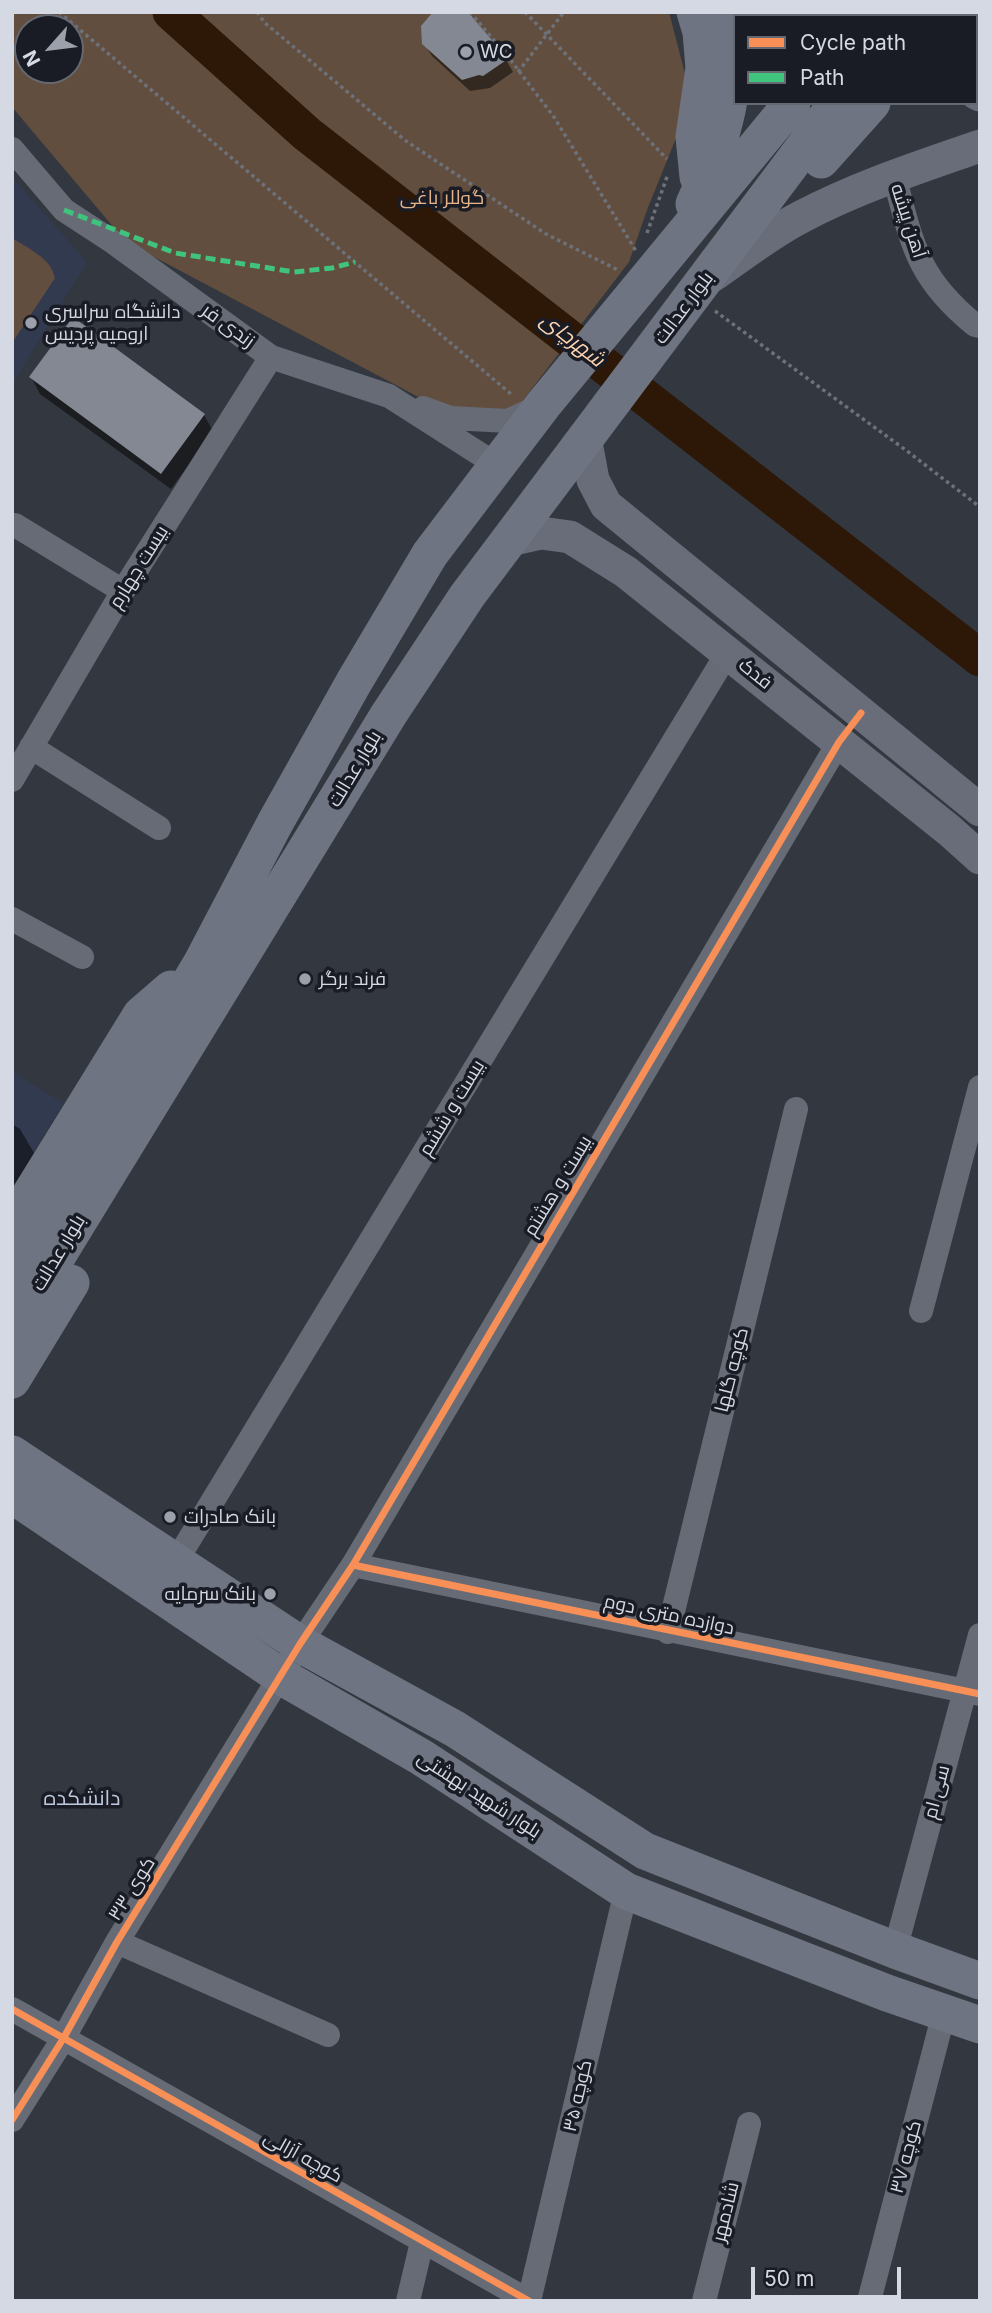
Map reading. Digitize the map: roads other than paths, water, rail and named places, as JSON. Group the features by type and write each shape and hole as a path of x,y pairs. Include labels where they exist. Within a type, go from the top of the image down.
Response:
{"main road":[{"path":"695,12 701,32 704,68 694,137 701,201"},
{"path":"701,201 733,85 728,12"},
{"path":"701,201 764,105"},
{"path":"701,201 790,105"},
{"name":"بلوار عدالت","path":"12,1330 389,714 467,596 738,236 853,110"},
{"name":"بلوار عدالت","path":"12,1279 201,964 275,823 430,554 701,201"},
{"path":"12,1381 202,1065 242,954"},
{"path":"12,1224 141,1014 201,964"},
{"name":"بلوار شهید بهشتی","path":"20,1481 175,1563 300,1644 455,1729 645,1851 980,1981"},
{"name":"بلوار شهید بهشتی","path":"20,1481 282,1676 421,1757 626,1891 887,1993 980,2025"},
{"path":"887,1993 895,1950"}],"street":[{"path":"699,288 797,218 894,175 980,146"},
{"name":"زندی فر","path":"12,149 64,210 113,242 271,357 389,396 497,465"},
{"name":"آهن پیشه","path":"894,175 914,251 952,307 980,326"},
{"name":"بیست چهارم","path":"20,760 122,591 271,357"},
{"path":"389,396 451,418 508,421 543,405"},
{"name":"فدک","path":"585,437 593,480 606,505 980,810"},
{"path":"15,525 122,591"},
{"name":"فدک","path":"510,540 541,533 570,537 626,572 950,831 980,858"},
{"name":"بیست و ششم","path":"175,1563 728,652"},
{"path":"839,742 861,713"},
{"name":"بیست و هشتم","path":"300,1644 353,1565 839,742"},
{"path":"20,760 159,828"},
{"path":"12,919 82,957"},
{"path":"921,1311 980,1087"},
{"name":"کوچه گلها","path":"668,1632 796,1108"},
{"name":"دوازده متری دوم","path":"353,1565 972,1693"},
{"name":"سی ام","path":"895,1950 972,1693 980,1634"},
{"name":"کوی ۳۳","path":"12,2120 63,2039 117,1942 300,1644"},
{"name":"کوچه ۳۵","path":"529,2301 626,1891"},
{"path":"117,1942 328,2035"},
{"name":"کوچه آزالی","path":"12,2009 529,2301"},
{"name":"کوچه ۳۷","path":"869,2301 944,2013"},
{"name":"شادمهر","path":"704,2301 749,2124"},
{"path":"408,2301 422,2242"}],"waterway":[{"name":"شهرچای","path":"171,12 307,134 980,658"}],"place":[{"name":"WC","path":"466,52"},
{"name":"دانشگاه سراسری ارومیه پردیس","path":"31,323"},
{"name":"فرند برگر","path":"305,979"},
{"name":"بانک صادرات","path":"170,1517"},
{"name":"بانک سرمایه","path":"270,1594"}],"district":[{"name":"دانشکده","path":"82,1799"}],"park label":[{"name":"گوللر باغی","path":"442,198"}]}
